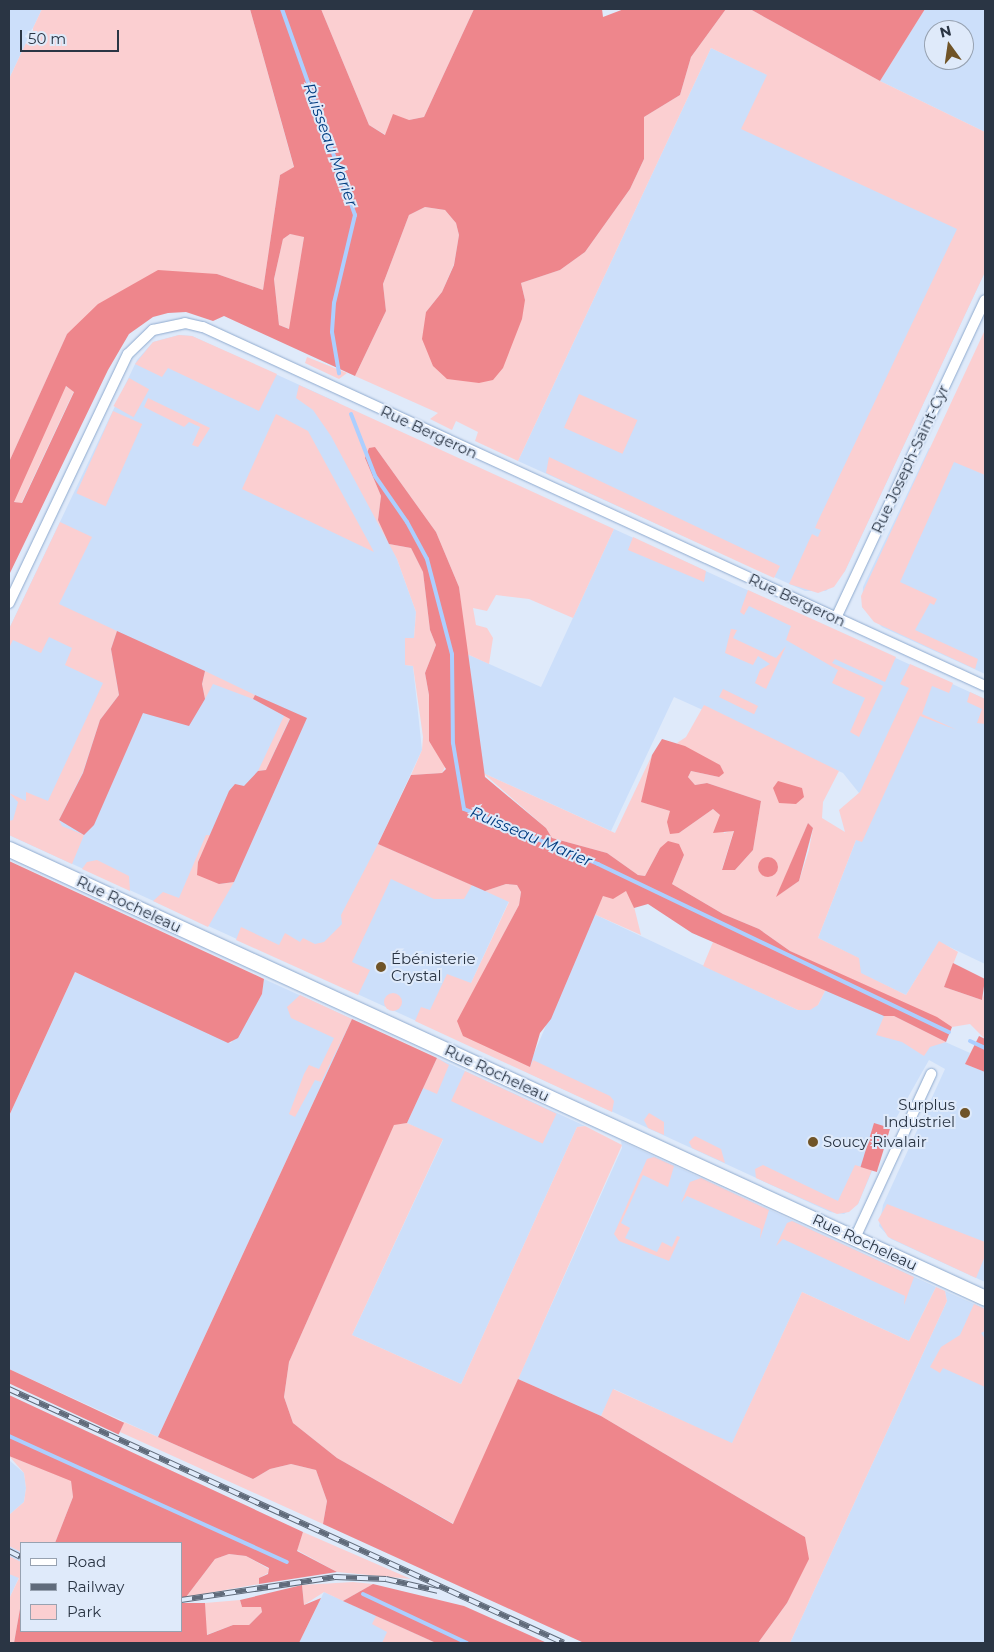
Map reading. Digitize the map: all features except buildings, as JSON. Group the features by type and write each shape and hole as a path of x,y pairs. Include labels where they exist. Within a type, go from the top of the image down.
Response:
{"street":[{"name":"Rue Joseph-Saint-Cyr","path":"836,618 985,300"},
{"name":"Rue Bergeron","path":"9,603 128,354 154,330 185,323 203,327 985,686"},
{"name":"Rue Rocheleau","path":"9,848 985,1298"},
{"path":"855,1238 931,1074"}],"shaded area":[{"path":"9,9 42,9 9,79"},
{"path":"250,9 321,9 369,125 385,135 393,114 409,120 424,117 474,9 602,9 603,17 624,9 726,9 691,57 680,95 644,117 644,159 630,189 585,252 560,270 521,283 525,300 522,319 503,368 493,380 479,383 447,379 433,366 422,339 426,312 442,292 454,265 459,235 456,223 445,210 425,207 409,215 383,284 386,311 355,376 224,316 213,321 186,312 168,313 153,317 129,334 108,370 9,575 9,462 67,334 98,304 158,270 217,274 263,290 280,175 294,167","holes":["290,234 304,237 289,329 279,325 274,279 283,239","66,386 74,392 22,503 14,502"]},
{"path":"750,9 925,9 880,81"},
{"path":"925,9 985,9 985,132 880,81"},
{"path":"711,48 768,75 753,106 985,214 985,272 845,571 826,591 805,591 518,461"},
{"path":"179,335 192,336 339,403 337,426 397,559 416,612 414,638 405,638 405,665 413,666 422,750 378,844 509,901 447,1035 9,835 9,629 137,360 153,342"},
{"path":"375,447 436,532 459,587 485,777 546,828 552,838 607,853 638,875 645,876 660,848 668,841 679,844 684,855 672,884 723,914 759,929 790,951 937,1017 952,1027 946,1042 894,1016 884,1016 692,933 648,904 634,908 626,891 613,899 603,896 551,1019 540,1033 530,1067 463,1036 457,1021 519,905 521,892 517,885 506,884 485,891 378,844 411,775 442,773 446,769 429,741 429,695 425,673 436,645 430,630 423,572 411,548 389,544 378,520 381,496 365,458 369,448"},
{"path":"929,448 985,475 985,674 882,627 862,607 863,587"},
{"path":"614,529 985,699 985,964 939,942 906,995 860,973 858,958 818,938 856,840 859,793 843,773 674,697 611,831 483,773 467,654 541,687"},
{"path":"117,631 205,671 202,684 205,699 189,726 143,713 94,825 84,835 59,820 83,773 100,720 119,695 111,649"},
{"path":"255,695 307,718 234,882 219,884 197,875 198,862 229,791 235,784 244,786 258,771 266,770 290,719 253,699"},
{"path":"662,739 685,746 720,765 724,773 719,777 691,771 688,777 695,785 707,783 761,801 753,850 735,870 722,870 734,831 713,833 720,815 713,809 679,833 670,834 667,822 670,811 641,802 652,755"},
{"path":"778,781 802,788 804,797 796,804 779,803 773,788"},
{"path":"808,823 813,828 799,881 776,897"},
{"path":"768,857 775,860 778,867 775,874 768,877 761,874 758,867 761,860"},
{"path":"9,861 264,979 262,994 238,1038 228,1043 75,972 9,1116"},
{"path":"594,914 798,1010 818,1005 826,989 970,1053 966,1064 985,1072 985,1282 891,1239 879,1226 883,1205 945,1069 929,1060 890,1129 858,1204 844,1214 830,1212 526,1072"},
{"path":"953,963 985,979 982,1000 944,987"},
{"path":"75,972 231,1043 262,994 264,979 352,1019 158,1437 9,1369 9,1116"},
{"path":"352,1019 437,1058 407,1123 394,1125 289,1362 284,1397 293,1423 337,1458 453,1524 518,1379 601,1416 805,1537 809,1559 787,1603 758,1643 584,1643 323,1524 327,1501 316,1470 291,1464 270,1469 253,1479 158,1437"},
{"path":"979,1036 985,1039 985,1072 965,1064"},
{"path":"437,1058 585,1126 577,1127 461,1384 352,1335 443,1140 407,1123"},
{"path":"874,1123 890,1128 877,1172 861,1167"},
{"path":"621,1141 936,1287 909,1341 802,1292 732,1444 614,1389 601,1416 518,1379 622,1148"},
{"path":"945,1291 985,1309 985,1643 790,1643 947,1301"},
{"path":"9,1369 124,1423 119,1434 9,1383"},
{"path":"9,1395 303,1532 297,1551 337,1572 259,1584 259,1578 268,1574 269,1568 246,1556 229,1554 215,1559 186,1597 182,1597 182,1542 55,1542 73,1497 71,1481 9,1456"},
{"path":"9,1460 24,1473 26,1488 24,1502 9,1515"},
{"path":"9,1546 20,1552 20,1575 9,1599"},
{"path":"373,1584 464,1606 547,1643 436,1643 343,1601"},
{"path":"302,1585 304,1605 321,1598 299,1643 14,1643 20,1609 20,1632 182,1632 182,1603 205,1603 207,1635 233,1625 249,1625 262,1612 261,1607 242,1607 240,1600"},
{"path":"324,1592 436,1643 299,1643"}],"green space":[{"path":"42,9 250,9 294,168 280,175 263,290 217,274 67,334 9,462 9,79"},
{"path":"321,9 474,9 424,117 409,120 386,135 369,125"},
{"path":"726,9 750,9 880,81 985,132 985,272 845,571 834,587 818,593 789,584 812,534 818,537 821,530 815,528 818,521 957,229 741,129 767,75 711,48 518,461 475,441 478,432 456,421 452,430 430,419 438,413 355,376 386,311 383,284 409,215 425,207 445,210 456,223 459,235 454,264 442,292 426,312 525,300 521,283 560,270 585,252 630,189 644,159 644,117 680,95 691,57"},
{"path":"290,234 304,236 290,329 279,325 274,279 283,239"},
{"path":"984,332 985,475 954,462 900,582 937,599 934,605 930,603 915,630 978,659 975,669 874,622 862,607 861,596"},
{"path":"179,335 192,336 277,374 259,411 168,368 162,377 135,364 153,342"},
{"path":"307,357 347,373 339,379 305,363"},
{"path":"129,378 149,389 134,417 113,406"},
{"path":"299,385 614,529 573,618 529,599 496,595 487,611 473,608 476,625 487,628 493,638 489,664 467,654 459,587 436,532 375,447 365,458 381,496 378,520 389,544 331,436 313,410 296,398"},
{"path":"65,386 74,391 21,504 13,501"},
{"path":"579,394 637,420 622,454 564,428"},
{"path":"148,398 210,428 198,447 192,445 200,427 189,422 184,427 144,407"},
{"path":"113,411 142,424 106,506 76,493"},
{"path":"276,414 308,431 374,552 242,489"},
{"path":"549,457 780,566 774,578 546,473"},
{"path":"60,522 92,537 59,604 117,631 111,649 119,695 100,720 83,772 59,820 62,826 84,835 72,864 9,835 9,821 13,820 18,802 9,793 26,801 26,792 48,801 103,683 65,665 72,648 49,637 41,653 13,640 9,648 9,629"},
{"path":"633,537 706,571 704,582 628,550"},
{"path":"389,544 411,548 423,572 430,630 436,645 425,673 429,695 429,741 446,765 442,773 411,775 422,750 423,737 413,666 405,665 405,638 414,638 416,612 397,559"},
{"path":"748,590 896,657 885,682 835,659 832,663 883,686 859,737 850,732 865,698 832,683 838,670 786,640 791,626 749,606 744,615 740,612"},
{"path":"731,629 737,630 733,638 776,658 786,646 766,689 755,683 760,670 770,664 758,656 753,665 725,653"},
{"path":"910,664 953,683 949,693 932,686 922,714 957,730 920,716 862,842 856,840 818,938 859,958 861,973 906,995 939,941 958,952 944,987 982,1000 985,992 985,1039 970,1024 952,1027 790,951 759,929 723,914 672,884 684,855 660,848 645,876 638,875 607,853 552,838 546,828 483,773 615,833 652,755 642,802 670,811 679,833 713,809 720,815 724,833 734,830 722,869 735,870 753,850 761,801 707,783 695,785 688,777 691,771 719,777 677,743 686,737 704,705 839,771 823,802 822,818 845,832 839,810 860,792 909,688 900,684","holes":["808,823 813,828 809,850 799,881 777,896"]},
{"path":"205,671 255,695 253,699 213,684 205,699 202,684"},
{"path":"723,689 758,706 754,714 719,697"},
{"path":"970,692 985,699 985,724 977,723 982,709 967,702"},
{"path":"284,716 290,718 266,770 258,771"},
{"path":"206,835 210,835 198,862 219,884 234,882 208,927 153,901 163,892 179,898"},
{"path":"378,844 472,885 464,899 434,899 391,879 352,962 370,970 358,995 236,940 241,927 279,945 285,933 300,942 303,938 315,944 324,942 342,924 341,915"},
{"path":"97,860 129,876 130,891 82,869 87,862"},
{"path":"506,884 517,885 521,892 519,905 483,973 530,1067 533,1060 610,1096 614,1101 612,1112 415,1021 421,1007 430,1010 447,974 471,983 509,902 485,891"},
{"path":"626,891 631,894 641,935 594,914 603,896"},
{"path":"713,942 826,989 818,1005 810,1010 798,1010 703,966"},
{"path":"389,993 397,993 402,998 400,1009 389,1011 384,1006 384,998"},
{"path":"300,995 352,1019 321,1082 315,1080 295,1117 289,1114 304,1074 309,1065 319,1069 334,1038 291,1018 287,1007"},
{"path":"884,1016 894,1016 946,1042 930,1047 924,1056 902,1042 876,1035"},
{"path":"437,1058 449,1065 437,1094 423,1088"},
{"path":"465,1071 557,1114 543,1144 451,1101"},
{"path":"649,1113 664,1122 664,1135 648,1128 644,1120"},
{"path":"407,1123 443,1139 352,1335 461,1384 577,1127 585,1126 622,1145 454,1524 337,1458 293,1423 284,1397 289,1362 394,1124"},
{"path":"695,1136 721,1149 725,1163 692,1148 689,1142"},
{"path":"654,1157 674,1166 668,1187 643,1175 621,1223 630,1228 625,1238 657,1252 662,1242 672,1247 677,1236 680,1237 669,1261 619,1241 614,1234 647,1159"},
{"path":"763,1165 838,1201 855,1165 872,1170 858,1204 849,1212 837,1214 756,1178 755,1169"},
{"path":"701,1178 769,1210 760,1239 761,1229 687,1196 681,1203 690,1182"},
{"path":"887,1204 985,1242 985,1256 976,1278 888,1237 878,1220"},
{"path":"792,1221 914,1277 904,1305 905,1296 783,1239 776,1246 787,1223"},
{"path":"936,1287 945,1291 947,1301 790,1643 758,1643 787,1603 805,1537 601,1416 613,1389 732,1443 802,1292 909,1341"},
{"path":"974,1304 985,1309 985,1331 981,1333 985,1339 985,1387 943,1368 940,1373 930,1367 941,1347 960,1335"},
{"path":"124,1422 253,1479 270,1469 291,1464 316,1470 327,1501 323,1524 120,1432"},
{"path":"9,1456 71,1480 73,1497 55,1542 20,1542 20,1552 9,1546 9,1515 24,1502 26,1488 24,1473"},
{"path":"303,1532 411,1579 337,1572 297,1550"},
{"path":"229,1554 246,1556 269,1569 268,1573 259,1578 259,1584 186,1597 215,1559"},
{"path":"9,1556 20,1562 20,1609 14,1643 9,1643 9,1599 19,1578 9,1574"},
{"path":"353,1582 373,1584 343,1601 324,1592 304,1605 302,1585"},
{"path":"240,1600 242,1607 261,1607 262,1612 249,1625 233,1625 206,1635 205,1603"},
{"path":"376,1616 436,1643 382,1643 387,1632 372,1624"}],"waterway":[{"name":"Ruisseau Marier","path":"282,9 355,215 334,303 332,332 339,373"},
{"name":"Ruisseau Marier","path":"351,414 375,476 407,522 427,559 452,654 453,743 464,809 598,864 949,1032"},
{"name":"Ruisseau Marier","path":"970,1041 985,1048"},
{"path":"9,1436 287,1562"},
{"path":"363,1594 467,1643"}],"railway":[{"path":"9,1389 564,1643"},
{"path":"9,1551 20,1556"},
{"path":"182,1600 335,1577 386,1579 438,1591"}],"place":[{"name":"Ébénisterie Crystal","path":"381,967"},
{"name":"Surplus Industriel","path":"965,1113"},
{"name":"Soucy Rivalair","path":"813,1142"}]}
